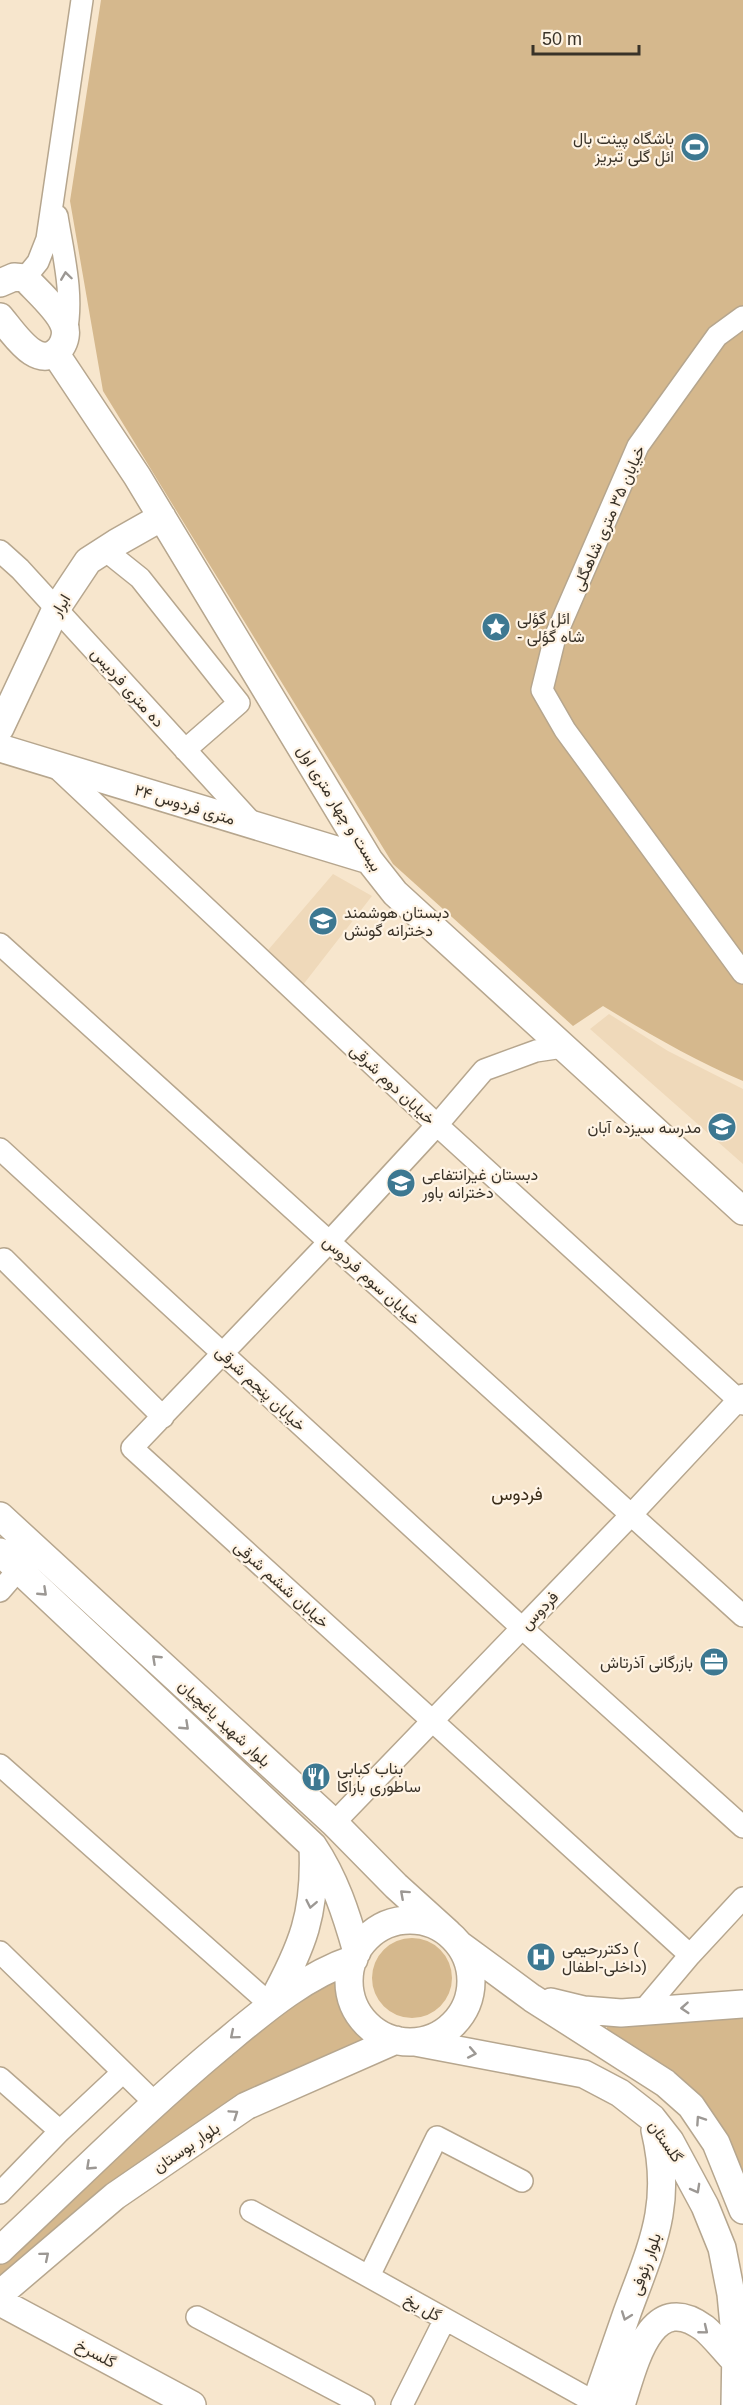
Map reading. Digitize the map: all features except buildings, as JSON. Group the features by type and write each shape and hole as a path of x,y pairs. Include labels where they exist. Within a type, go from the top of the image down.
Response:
{"main road":[{"name":"بیست و چهار متری اول","path":"11,274 61,318 60,343 369,860 395,893 743,1211"},
{"path":"0,317 35,355 42,357 60,343"},
{"name":"ابرار","path":"0,728 56,609 88,561 162,517"},
{"name":"۲۴ متری فردوس","path":"0,748 369,860"},
{"name":"بلوار شهید یاغچیان","path":"0,1516 334,1823 396,1886 454,1939"},
{"name":"بلوار شهید یاغچیان","path":"9,1561 313,1846 328,1869 345,1908 355,1955"},
{"path":"160,1702 180,1682"},
{"path":"270,2005 303,1938 312,1902 313,1846"},
{"path":"0,2250 184,2076 270,2005 331,1967 355,1955 374,1933 398,1922 424,1922 454,1939 532,1998 665,2083 691,2106 716,2143 743,2210"},
{"path":"355,1955 350,1976 351,1993 356,2009 367,2024 380,2034 406,2041 433,2038 449,2029 461,2015 469,1998 471,1980 468,1962 454,1939"},
{"path":"532,1998 584,2010 621,2013 743,2004"},
{"name":"گلستان","path":"406,2041 584,2074 620,2093 652,2118 670,2141 705,2206 722,2248 731,2294 736,2362 735,2405"},
{"name":"بلوار بوستان","path":"0,2294 115,2196 246,2106 406,2041"},
{"name":"بلوار رئوفی","path":"603,2404 660,2218 663,2188 662,2159 652,2118"},
{"name":"گلسرخ","path":"0,2302 192,2405"},
{"path":"603,2404 648,2333 661,2320 675,2318 691,2320 705,2328 736,2362"}],"street":[{"path":"11,274 38,262 47,239 82,0"},
{"path":"54,197 69,292 69,318 60,343"},
{"name":"خیابان ۳۵ متری شاهگلی","path":"743,317 717,336 639,446 555,638 542,690 565,730 743,973"},
{"path":"105,550 140,578 239,703 184,750"},
{"name":"ده متری فردیس","path":"0,551 20,569 254,825"},
{"name":"خیابان دوم شرقی","path":"52,764 437,1125 742,1400"},
{"name":"خیابان سوم فردوس","path":"0,944 743,1616"},
{"path":"4,1259 163,1417 330,1241 437,1125 484,1070 536,1051 563,1047"},
{"name":"خیابان پنجم شرقی","path":"0,1149 522,1628 743,1827"},
{"name":"فردوس","path":"334,1823 742,1400"},
{"name":"خیابان ششم شرقی","path":"163,1417 132,1448 690,1955"},
{"path":"0,1591 9,1561"},
{"path":"0,1766 270,2005"},
{"path":"642,2012 690,1955 743,1898"},
{"path":"0,1952 156,2104"},
{"path":"0,2193 60,2131 123,2072"},
{"path":"0,2078 60,2131"},
{"path":"369,2277 437,2137 522,2181"},
{"name":"گل یخ","path":"251,2211 603,2404"},
{"path":"197,2317 364,2405"},
{"path":"402,2405 445,2319"}],"shaded area":[{"name":"ائل گؤلی - شاه گؤلی","path":"101,0 743,0 743,1081 672,1046 603,1006 573,1026 393,864 103,391 70,201"},
{"name":"دبستان هوشمند دخترانه گونش","path":"333,874 372,896 299,990 263,956"},
{"name":"مدرسه سیزده آبان","path":"609,1014 668,1051 743,1089 743,1164 590,1029"},
{"path":"412,1938 427,1941 440,1950 449,1963 452,1978 449,1993 440,2006 427,2015 412,2018 397,2015 384,2006 375,1993 372,1978 375,1963 384,1950 397,1941"},
{"path":"343,1974 350,2011 370,2044 246,2092 148,2158 0,2277 0,2263 179,2089 301,1999"},
{"path":"743,2013 743,2187 727,2150 606,2031 608,2024"}],"place":[{"name":"باشگاه پینت بال ائل گلی تبریز","path":"695,147"},
{"name":"ائل گؤلی - شاه گؤلی","path":"496,627"},
{"name":"دبستان هوشمند دخترانه گونش","path":"323,921"},
{"name":"مدرسه سیزده آبان","path":"722,1127"},
{"name":"دبستان غیرانتفاعی دخترانه باور","path":"401,1183"},
{"name":"بازرگانی آذرتاش","path":"714,1662"},
{"name":"بناب کبابی ساطوری باراکا","path":"316,1777"},
{"name":"دکتررحیمی ( داخلی-اطفال)","path":"541,1957"}],"district":[{"name":"فردوس","path":"517,1494"}]}
